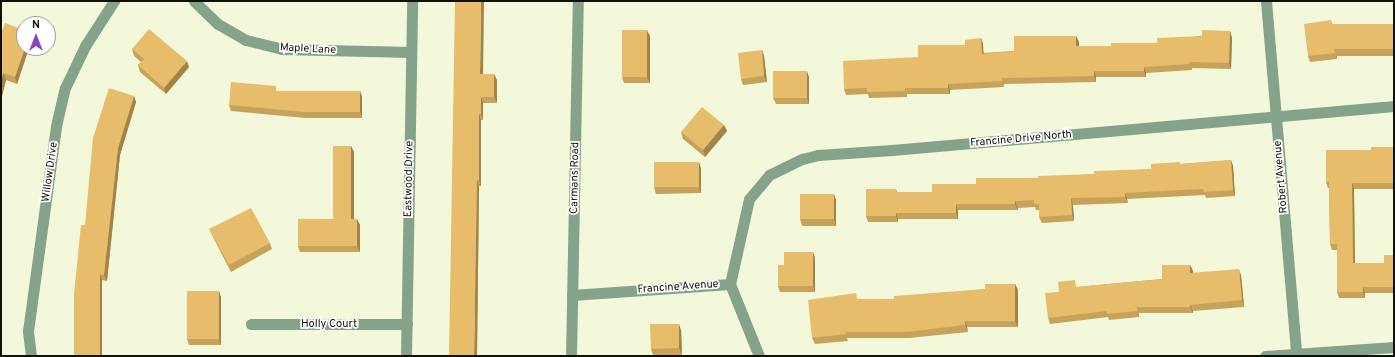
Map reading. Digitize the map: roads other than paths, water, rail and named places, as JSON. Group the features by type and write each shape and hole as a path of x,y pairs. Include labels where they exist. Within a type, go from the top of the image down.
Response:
{"street":[{"name":"Willow Drive","path":"31,356 28,331 56,126 65,88 85,46 114,1"},
{"name":"Maple Lane","path":"194,1 218,24 246,40 281,49 411,52"},
{"name":"Eastwood Drive","path":"406,356 412,1"},
{"name":"Carmans Road","path":"571,356 578,1"},
{"name":"Robert Avenue","path":"1266,1 1296,353"},
{"name":"Francine Drive North","path":"730,284 749,199 769,176 802,160 818,155 892,150 1394,106"},
{"name":"Francine Avenue","path":"572,295 730,284 759,356"},
{"name":"Holly Court","path":"251,324 406,324"},
{"path":"1265,356 1394,346"}]}
